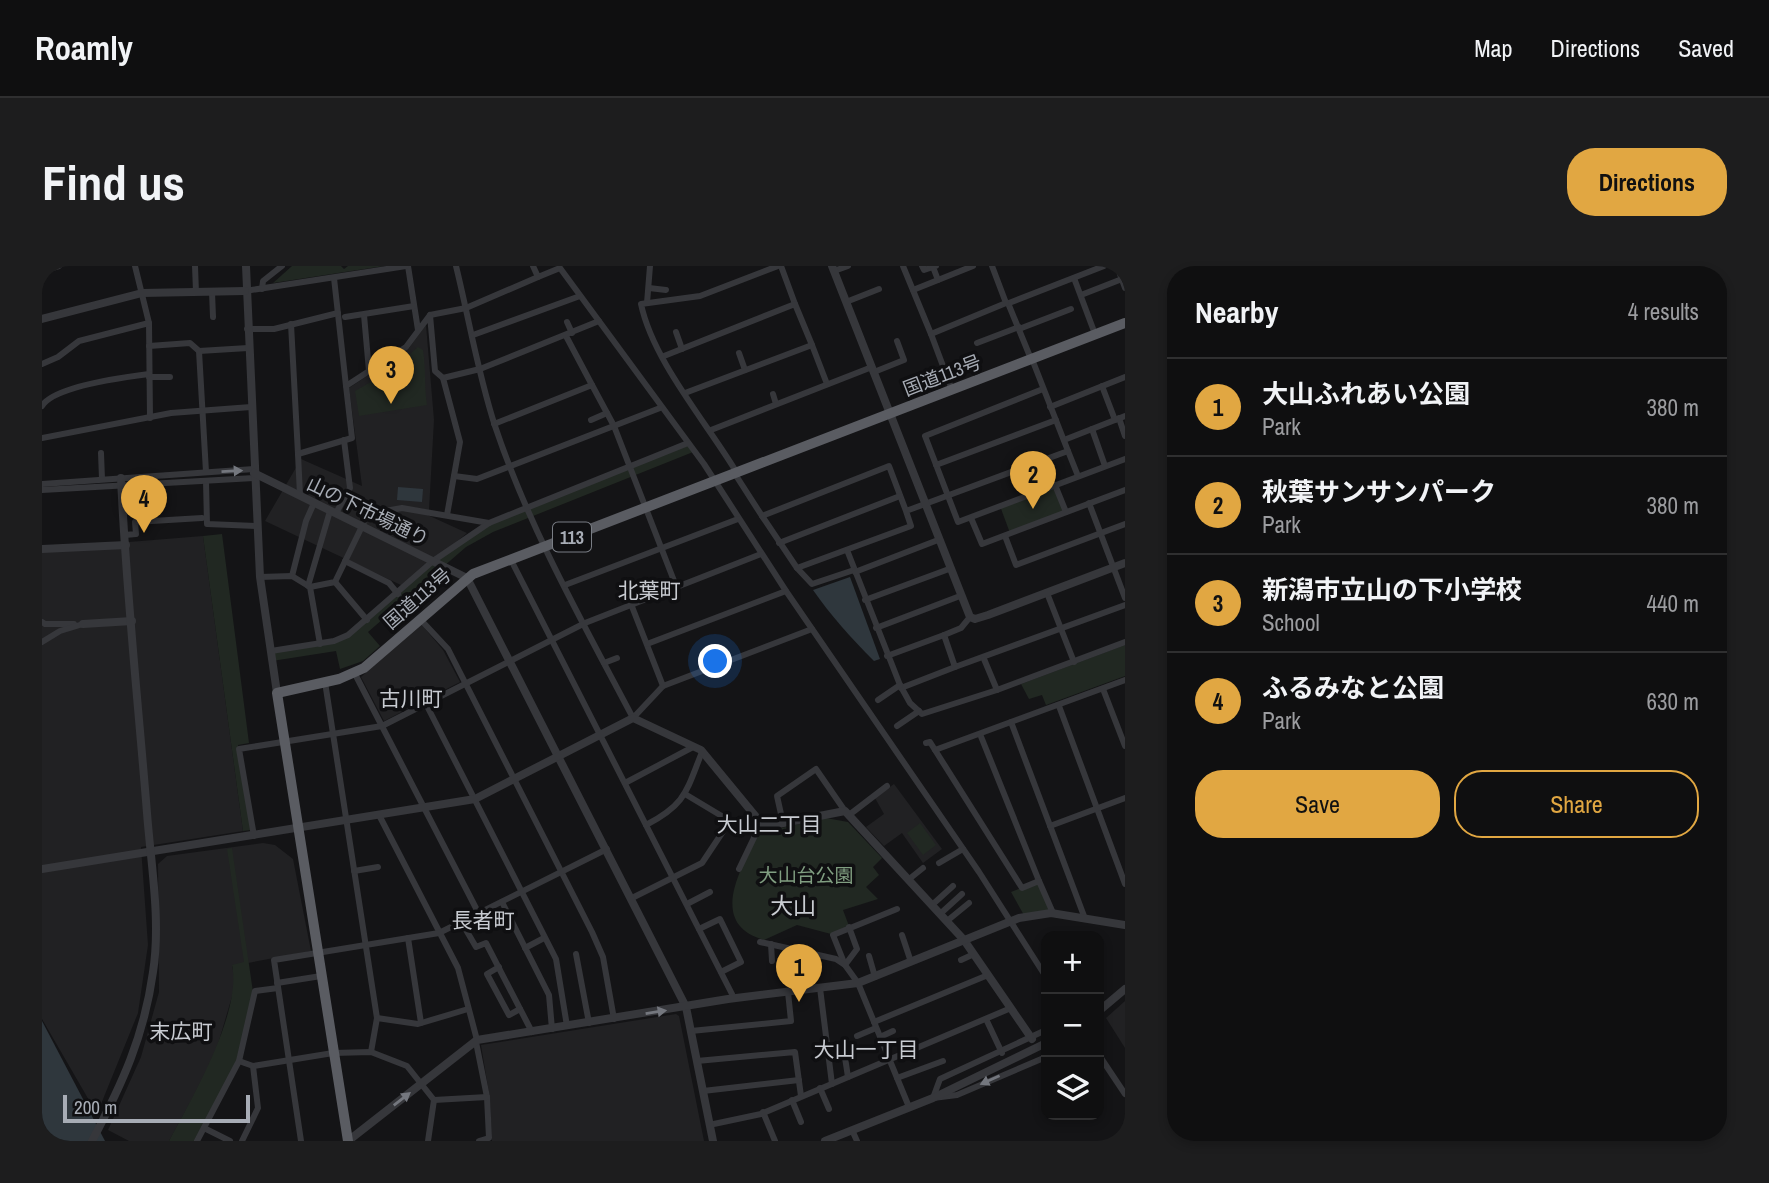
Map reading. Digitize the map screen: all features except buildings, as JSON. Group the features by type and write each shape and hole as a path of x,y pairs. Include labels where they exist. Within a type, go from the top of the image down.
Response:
{"highway":[{"name":"国道113号","path":"277,693 355,674 467,578 1125,323"},
{"path":"277,693 348,1141"}],"street":[{"path":"42,271 58,266"},
{"path":"135,266 149,323 150,418"},
{"path":"195,266 196,292"},
{"path":"246,266 245,291 260,577 277,693"},
{"path":"262,289 263,281 282,266"},
{"path":"42,319 142,293 245,291 407,266 419,330"},
{"path":"456,266 494,424 510,467 544,548 633,718 702,752 761,823"},
{"path":"533,266 538,277"},
{"path":"647,303 650,266"},
{"path":"827,384 779,266 700,296 641,304 645,323 685,393 711,430 779,543 811,584 855,571 938,540"},
{"path":"848,266 833,269 970,617 975,619 988,615 1125,564"},
{"path":"903,266 952,390"},
{"path":"922,266 924,270 934,267 938,280"},
{"path":"913,290 973,266"},
{"path":"992,266 1078,476"},
{"path":"930,334 1104,266"},
{"path":"1117,266 1125,288"},
{"path":"346,386 369,370 383,365 406,347 430,315 466,307 560,268 715,482 786,591 963,849 1041,969"},
{"path":"298,454 352,438 342,315 334,278"},
{"path":"1074,278 1095,334"},
{"path":"1081,295 1122,279"},
{"path":"649,288 666,290"},
{"path":"846,302 879,289"},
{"path":"212,292 213,317"},
{"path":"473,335 580,296"},
{"path":"664,356 795,304"},
{"path":"247,329 274,329 342,315 363,315 414,306"},
{"path":"977,343 1071,309"},
{"path":"363,315 369,370"},
{"path":"430,315 435,371 443,378 460,442 447,515"},
{"path":"443,378 481,369 599,321"},
{"path":"567,322 569,335 614,426 676,586"},
{"path":"42,363 58,357 79,341 149,323"},
{"path":"291,324 300,495"},
{"path":"676,332 682,349"},
{"path":"711,430 827,384 904,360 897,341"},
{"path":"149,346 190,343 199,351 206,472"},
{"path":"685,393 812,345"},
{"path":"199,351 248,348"},
{"path":"739,354 745,370"},
{"path":"42,407 46,399 83,386 149,376 170,377"},
{"path":"1050,407 1125,377"},
{"path":"494,424 592,385"},
{"path":"1102,386 1120,418 1125,436"},
{"path":"1044,389 925,436 958,522 1125,459"},
{"path":"42,390 46,399"},
{"path":"813,390 817,399"},
{"path":"773,394 776,404"},
{"path":"757,402 760,411"},
{"path":"42,438 203,409 251,407"},
{"path":"454,476 477,480 660,408"},
{"path":"591,420 607,414"},
{"path":"1064,440 1120,418"},
{"path":"936,465 1056,420"},
{"path":"1092,429 1105,466"},
{"path":"320,644 309,586 333,512 350,488 344,440"},
{"path":"271,651 320,644 348,635 433,561 489,523 688,443"},
{"path":"906,511 1068,451"},
{"path":"101,453 102,479"},
{"path":"762,516 890,466 911,526 797,568"},
{"path":"42,490 206,472 254,474"},
{"path":"42,484 102,479 121,482 206,481 254,474"},
{"name":"山の下市場通り","path":"254,474 467,578"},
{"path":"206,481 207,524 258,526"},
{"path":"92,1141 131,1064 145,1017 154,969 150,852 121,482"},
{"path":"1055,485 1066,512"},
{"path":"971,517 982,544 1125,490"},
{"path":"779,543 900,496"},
{"path":"292,576 306,521 314,503"},
{"path":"1088,503 1125,598"},
{"path":"335,582 368,514 401,508 489,523"},
{"path":"125,535 136,534 135,522 202,518"},
{"path":"565,585 738,519"},
{"path":"1005,536 1016,565 1125,524"},
{"path":"42,549 126,545"},
{"path":"847,551 887,656 901,686 922,714 997,690 1125,642"},
{"path":"254,836 239,749 382,726 585,623 761,554"},
{"path":"511,560 734,998"},
{"path":"345,561 389,583 398,594"},
{"path":"865,600 949,569"},
{"path":"260,577 292,576 309,586 335,582"},
{"path":"467,578 686,1007 713,1141"},
{"path":"335,582 367,620"},
{"path":"647,645 786,591"},
{"path":"1047,593 1074,662"},
{"path":"876,628 960,596"},
{"path":"631,604 663,686"},
{"path":"878,700 901,686 984,659 1125,605"},
{"path":"887,656 961,628 970,617"},
{"path":"420,619 448,649 603,957 614,1019"},
{"path":"42,622 83,624 132,621"},
{"path":"42,642 60,631 83,624"},
{"path":"42,869 474,799 633,718 663,686 812,629"},
{"path":"944,635 955,667"},
{"path":"604,663 617,658"},
{"path":"984,659 997,690"},
{"path":"355,674 479,914"},
{"path":"935,750 1125,680"},
{"path":"325,682 377,1018 371,1052"},
{"path":"1103,689 1125,746"},
{"path":"426,704 556,959 567,1026"},
{"path":"1059,706 1125,884"},
{"path":"897,726 919,712"},
{"path":"1011,722 1084,916"},
{"path":"980,734 1053,914"},
{"path":"926,743 930,742 1022,888 1039,881"},
{"path":"625,783 694,747"},
{"path":"646,825 674,811 685,794 702,752"},
{"path":"783,823 777,796 816,769 847,813 964,940 1032,1039"},
{"path":"761,823 783,823 847,813 887,786"},
{"path":"632,898 702,863 730,821 685,794"},
{"path":"1050,826 1125,798"},
{"path":"379,815 458,968 487,1097 489,1138 479,1141"},
{"path":"739,869 761,823"},
{"path":"300,1141 274,960 439,933 607,849"},
{"path":"939,863 963,849"},
{"path":"354,872 378,867"},
{"path":"908,880 923,868"},
{"path":"972,878 979,873"},
{"path":"932,905 953,886"},
{"path":"687,904 710,892"},
{"path":"940,914 962,894"},
{"path":"502,902 549,995 552,1028"},
{"path":"947,921 969,903"},
{"path":"897,909 833,935 845,965 858,984 909,1107"},
{"path":"348,1141 476,1041 734,998 858,984 1009,921 1053,914 1084,916 1125,925"},
{"path":"699,929 720,919 741,962 721,972"},
{"path":"462,923 476,947 486,943 532,1032"},
{"path":"845,965 858,948 849,928"},
{"path":"902,935 911,961"},
{"path":"525,948 544,938"},
{"path":"408,939 421,1023"},
{"path":"760,942 845,965"},
{"path":"771,944 772,961"},
{"path":"796,950 801,990"},
{"path":"576,954 589,1023"},
{"path":"961,960 974,954"},
{"path":"869,956 875,976"},
{"path":"499,967 488,974 509,1015 520,1009"},
{"path":"857,1036 875,1025 988,975"},
{"path":"197,1141 239,1061 256,991 321,976"},
{"path":"820,988 832,1084"},
{"path":"1104,1007 1125,989"},
{"path":"691,1031 791,1021 788,992"},
{"path":"709,1125 763,1112 1011,1008"},
{"path":"377,1018 421,1023 468,1009"},
{"path":"986,1019 1002,1053"},
{"path":"880,1037 893,1031"},
{"path":"933,1098 940,1079 1041,1033"},
{"path":"825,1141 933,1098 1041,1045"},
{"path":"844,1051 848,1077"},
{"path":"239,1061 253,1066 333,1053 371,1052 407,1066 434,1100 428,1141"},
{"path":"697,1061 795,1052 801,1096"},
{"path":"1100,1057 1125,1094"},
{"path":"846,1062 855,1059"},
{"path":"933,1098 957,1095 1041,1059"},
{"path":"897,1078 943,1061"},
{"path":"242,1141 258,1108 253,1066"},
{"path":"703,1091 799,1080"},
{"path":"820,1088 828,1109"},
{"path":"434,1100 487,1097"},
{"path":"792,1100 801,1122"},
{"path":"763,1112 774,1139 763,1141"},
{"path":"204,1128 230,1141"},
{"path":"852,1130 857,1141"}],"shaded area":[{"path":"426,325 434,420 429,510 410,507 467,533 403,586 265,521 301,459 362,486 349,388 409,348"},
{"path":"398,487 423,489 422,502 397,500"},
{"path":"203,536 243,831 141,847 148,945 138,1013 97,1114 42,1019 42,549"},
{"path":"850,577 880,659 874,661 842,627 813,590"},
{"path":"421,624 443,650 460,682 384,721 361,677"},
{"path":"894,784 942,849 923,863 902,833 884,846 866,827 884,814 875,798"},
{"path":"263,843 275,845 293,859 311,951 232,966 236,983 213,1061 169,1141 129,1141 108,1130 141,1057 159,992 158,864 167,856"},
{"path":"1125,1001 1125,1048 1106,1018"},
{"path":"676,1014 679,1016 704,1141 492,1141 490,1099 481,1045"},
{"path":"42,1021 105,1141 51,1141 42,1124"}],"green space":[{"path":"292,266 341,266 344,269 348,266 384,266 273,283"},
{"path":"418,347 423,350 427,405 359,416 355,391 390,371"},
{"path":"688,443 693,452 493,532 466,547 368,632 380,646 363,661 340,669 336,651 272,661 271,651 320,644 348,635 433,561 489,523"},
{"path":"1055,485 1066,512 1010,533 1000,506"},
{"path":"222,534 249,743 238,745 251,830 243,831 203,536"},
{"path":"1125,645 1125,676 1046,705 1042,695 1029,699 1021,684"},
{"name":"大山台公園","path":"826,818 848,822 882,858 873,867 879,875 866,887 878,899 843,910 849,926 831,934 797,925 764,940 747,932 737,922 733,895 743,865 757,837 760,833"},
{"path":"920,823 936,845 923,855 907,833"},
{"path":"232,848 253,992 236,1063 194,1141 169,1141 202,1079 223,1030 230,1007 232,965 244,962 227,849"},
{"path":"1039,881 1053,913 1025,917 1011,892"}],"place":[{"name":"新潟市立山の下小学校","path":"391,404"},
{"name":"秋葉サンサンパーク","path":"1033,509"},
{"name":"ふるみなと公園","path":"144,533"},
{"name":"大山ふれあい公園","path":"799,1002"}],"district":[{"name":"北葉町","path":"649,590"},
{"name":"古川町","path":"411,698"},
{"name":"大山二丁目","path":"769,824"},
{"name":"大山","path":"793,905"},
{"name":"長者町","path":"483,920"},
{"name":"末広町","path":"181,1031"},
{"name":"大山一丁目","path":"866,1049"}]}
